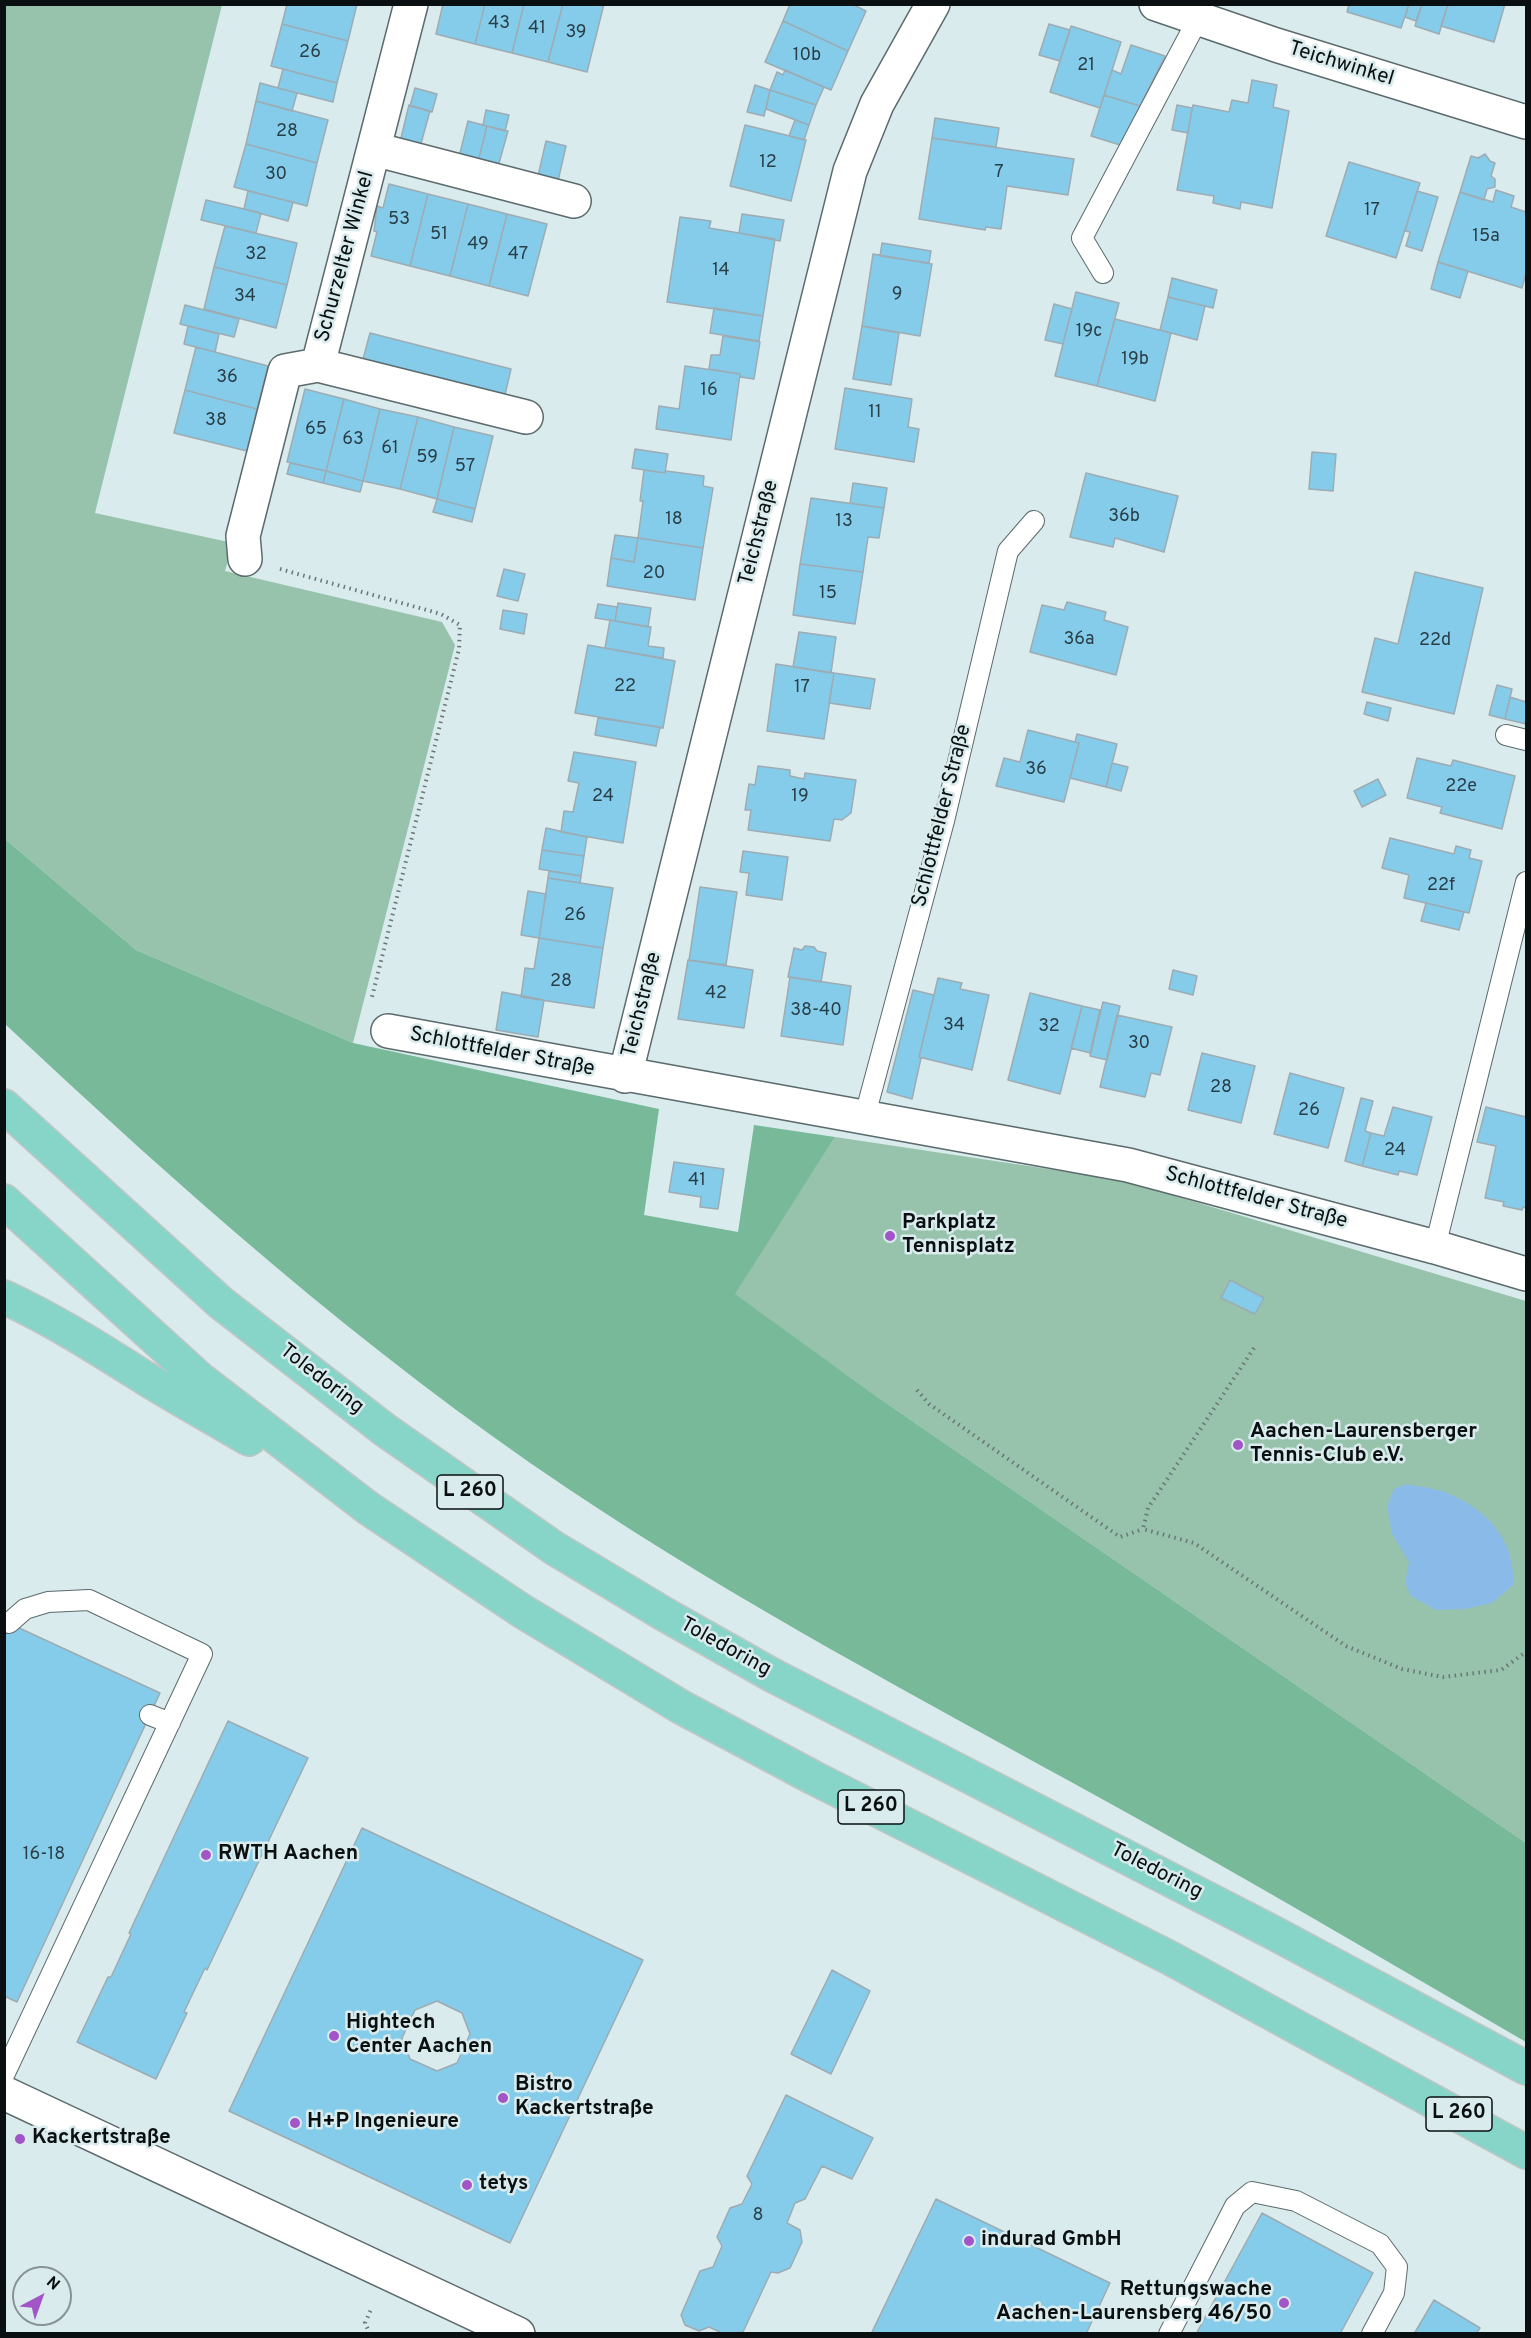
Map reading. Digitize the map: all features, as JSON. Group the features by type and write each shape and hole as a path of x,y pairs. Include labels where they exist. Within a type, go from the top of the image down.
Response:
{"highway":[{"name":"Toledoring","path":"4,1106 221,1303 384,1430 554,1548 772,1675 1272,1932 1527,2068"},
{"name":"L 260","path":"4,1201 200,1379 368,1509 522,1611 681,1707 814,1778 1170,1958 1527,2152"},
{"path":"4,1297 34,1310 91,1343 368,1509"}],"street":[{"name":"Schurzelter Winkel","path":"318,365 411,4"},
{"name":"Teichstraße","path":"625,1076 850,171 877,104 933,4"},
{"name":"Teichwinkel","path":"1156,4 1276,45 1527,122"},
{"name":"Schurzelter Winkel","path":"374,149 574,201"},
{"name":"Schurzelter Winkel","path":"244,559 243,536 285,370 318,365 526,417"},
{"name":"Schlottfelder Straße","path":"387,1031 625,1076 1128,1165 1435,1247 1527,1274"},
{"path":"4,2093 518,2334"}],"lane":[{"path":"1103,273 1082,238 1198,18"},
{"name":"Schlottfelder Straße","path":"864,1119 944,821 1008,550 1034,521"},
{"path":"1506,735 1527,740"},
{"path":"1435,1247 1527,882"},
{"path":"4,2075 202,1654 89,1600 48,1602 25,1610 9,1623"},
{"path":"150,1715 170,1723"},
{"path":"1169,2334 1235,2206 1252,2192 1296,2201 1380,2244 1396,2267 1396,2275 1394,2293 1372,2334"}],"path":[{"path":"244,559 441,614 460,626 459,649 371,1001 371,1026 387,1031"},
{"path":"1143,1529 1148,1508 1254,1348"},
{"path":"917,1390 929,1404 1120,1537 1143,1529 1194,1543 1346,1646 1402,1669 1443,1677 1501,1670 1527,1652"}],"green space":[{"path":"4,5 222,5 95,513 233,543 225,571 442,622 455,645 353,1043 136,950 5,839"},
{"path":"5,839 136,950 353,1043 659,1109 644,1215 738,1232 754,1125 835,1137 735,1294 876,1396 1526,1843 1526,2042 1208,1858 831,1649 697,1571 567,1488 492,1436 347,1325 207,1208 5,1024"},
{"name":"Aachen-Laurensberger Tennis-Club e.V.","path":"835,1137 1122,1180 1526,1301 1526,1843 876,1396 734,1294"}],"water":[{"path":"1406,1484 1447,1493 1475,1508 1486,1518 1504,1541 1510,1554 1513,1585 1492,1603 1465,1609 1436,1610 1411,1596 1405,1583 1409,1562 1392,1534 1387,1506 1394,1489"}],"building":[{"path":"287,4 357,4 348,41 282,24"},
{"path":"443,4 485,4 475,44 436,34"},
{"path":"485,4 524,4 512,53 475,44"},
{"path":"524,4 563,4 548,62 512,53"},
{"path":"563,4 604,4 587,72 548,62"},
{"path":"790,4 852,4 866,11 848,51 783,21"},
{"path":"1349,4 1409,4 1401,28 1347,12"},
{"path":"1409,4 1422,4 1416,21 1405,17"},
{"path":"1422,4 1448,4 1439,34 1415,26"},
{"path":"1448,4 1505,4 1494,42 1441,26"},
{"path":"783,21 848,51 831,90 765,62"},
{"path":"282,24 348,41 337,83 271,66"},
{"path":"1049,24 1070,30 1060,61 1039,55"},
{"path":"1071,26 1121,42 1100,108 1050,92"},
{"path":"1131,45 1165,56 1140,106 1104,95 1112,70 1121,74"},
{"path":"283,69 337,83 333,102 278,88"},
{"path":"785,70 824,87 816,105 770,90 777,72 783,75"},
{"path":"1252,80 1277,85 1273,107 1289,111 1272,208 1241,202 1240,209 1213,203 1214,196 1177,190 1193,105 1229,112 1232,100 1248,103"},
{"path":"260,83 297,93 292,111 256,101"},
{"path":"755,85 770,90 764,116 747,112"},
{"path":"415,88 437,94 432,112 410,106"},
{"path":"770,90 816,105 809,125 766,109"},
{"path":"1104,95 1140,106 1120,145 1091,136"},
{"path":"256,101 328,120 317,163 246,144"},
{"path":"409,105 430,111 420,147 400,142"},
{"path":"1177,105 1192,108 1188,133 1172,130"},
{"path":"486,110 509,115 505,131 483,125"},
{"path":"935,118 999,128 996,147 932,138"},
{"path":"795,120 809,125 804,140 789,136"},
{"path":"468,121 487,126 478,162 459,157"},
{"path":"745,125 806,140 791,201 730,186"},
{"path":"487,126 508,131 498,167 478,162"},
{"path":"932,138 1074,159 1068,195 1007,186 1001,229 986,227 985,230 919,219"},
{"path":"546,141 566,146 558,181 538,176"},
{"path":"246,144 317,163 307,206 234,187"},
{"path":"1485,154 1490,161 1495,163 1491,176 1495,179 1495,187 1487,189 1484,200 1460,192 1471,156 1478,158"},
{"path":"1349,162 1420,183 1396,258 1326,236"},
{"path":"389,184 428,194 410,266 371,256 377,232 374,231 377,206 383,208"},
{"path":"1496,190 1514,196 1511,207 1526,212 1526,273 1522,288 1438,262 1460,192 1493,202"},
{"path":"248,191 293,202 288,221 244,209"},
{"path":"1417,191 1438,197 1422,251 1406,246 1410,232 1405,231"},
{"path":"428,194 468,204 450,276 410,266"},
{"path":"206,200 261,213 256,233 201,220"},
{"path":"468,204 507,214 489,286 450,276"},
{"path":"507,214 547,224 528,296 489,286"},
{"path":"742,214 784,220 780,241 739,233"},
{"path":"680,217 711,221 709,228 775,239 763,316 667,302"},
{"path":"225,226 297,243 287,285 214,267"},
{"path":"882,243 931,251 929,263 880,256"},
{"path":"873,254 932,264 920,336 862,326"},
{"path":"1438,262 1468,271 1460,298 1431,289"},
{"path":"214,267 287,285 276,328 204,309"},
{"path":"1172,278 1217,290 1213,308 1168,297"},
{"path":"1076,292 1119,303 1097,386 1055,376"},
{"path":"1168,297 1205,306 1197,340 1160,330"},
{"path":"1054,304 1072,309 1063,344 1045,340"},
{"path":"185,305 239,319 234,337 180,324"},
{"path":"714,308 763,316 759,341 710,333"},
{"path":"1115,319 1171,333 1155,401 1097,386"},
{"path":"188,326 219,334 215,352 184,344"},
{"path":"862,326 899,333 891,385 853,379"},
{"path":"370,333 511,369 504,399 362,363"},
{"path":"723,336 760,342 754,379 740,377 740,374 709,369 711,355 720,355"},
{"path":"196,347 268,366 257,409 185,390"},
{"path":"685,366 740,374 731,440 656,429 659,406 679,409"},
{"path":"845,388 912,399 908,427 919,429 914,462 835,449"},
{"path":"305,389 344,399 326,471 287,462"},
{"path":"185,390 257,409 247,451 174,433"},
{"path":"344,399 380,409 363,481 326,471"},
{"path":"380,409 418,417 400,489 363,481"},
{"path":"418,417 454,427 437,499 400,489"},
{"path":"454,427 493,436 475,509 437,499"},
{"path":"635,449 668,454 665,473 632,468"},
{"path":"1312,452 1336,454 1333,491 1309,489"},
{"path":"290,463 326,471 323,483 287,474"},
{"path":"644,470 704,476 703,486 713,488 703,548 638,538"},
{"path":"326,471 363,481 360,492 323,483"},
{"path":"1086,473 1178,496 1164,552 1115,538 1113,547 1070,537"},
{"path":"853,483 887,488 884,508 850,503"},
{"path":"811,498 884,508 879,538 868,537 863,572 800,564"},
{"path":"437,499 475,509 472,522 433,512"},
{"path":"615,535 638,538 634,562 611,558"},
{"path":"638,538 703,548 695,600 607,586 611,558 634,562"},
{"path":"800,564 863,572 855,624 793,615"},
{"path":"504,569 525,574 518,601 497,596"},
{"path":"1415,572 1483,588 1454,714 1362,692 1375,638 1398,644"},
{"path":"1067,602 1106,612 1104,620 1128,627 1116,675 1030,652 1042,605 1064,610"},
{"path":"618,603 651,608 648,627 615,621"},
{"path":"598,604 617,607 615,621 595,618"},
{"path":"503,610 527,614 524,634 500,629"},
{"path":"610,620 651,627 648,646 664,648 663,658 605,648"},
{"path":"799,632 836,637 831,673 793,667"},
{"path":"588,645 675,661 663,728 575,713"},
{"path":"776,664 834,673 824,739 767,731"},
{"path":"834,673 875,679 870,709 829,703"},
{"path":"1497,685 1512,689 1505,719 1489,715"},
{"path":"1510,697 1526,702 1526,724 1505,719"},
{"path":"1367,702 1391,708 1388,721 1364,714"},
{"path":"598,718 660,727 656,746 595,735"},
{"path":"1028,730 1079,743 1064,802 996,786 1004,758 1020,762"},
{"path":"1077,734 1117,744 1106,787 1070,778 1079,743 1075,742"},
{"path":"574,752 636,762 623,843 561,832 564,811 573,812 579,783 568,781"},
{"path":"1417,758 1451,766 1453,760 1515,776 1502,829 1440,813 1442,807 1407,798"},
{"path":"1112,763 1128,767 1121,791 1106,787"},
{"path":"758,766 790,770 790,776 804,779 805,773 856,780 851,813 842,820 834,819 830,841 748,830 751,810 745,810 749,784 755,785"},
{"path":"1378,779 1386,795 1362,807 1354,791"},
{"path":"546,828 587,837 584,856 542,850"},
{"path":"1390,838 1454,854 1456,846 1471,850 1469,858 1482,861 1469,913 1404,898 1409,875 1382,868"},
{"path":"542,850 584,856 581,876 539,869"},
{"path":"743,851 788,857 782,900 746,895 749,873 740,872"},
{"path":"549,871 581,876 580,883 548,878"},
{"path":"548,878 613,888 603,948 539,938"},
{"path":"700,887 737,892 726,965 689,960"},
{"path":"528,891 546,894 539,938 521,935"},
{"path":"1426,903 1464,912 1459,930 1421,921"},
{"path":"539,938 603,948 594,1008 521,997 525,968 534,969"},
{"path":"805,946 814,947 817,951 826,953 821,982 788,977 794,948 802,950"},
{"path":"688,960 753,970 744,1028 678,1019"},
{"path":"1173,970 1197,976 1193,995 1169,989"},
{"path":"790,977 851,986 843,1045 781,1036"},
{"path":"938,978 962,983 960,989 989,995 972,1070 919,1057"},
{"path":"913,990 934,995 919,1057 921,1058 912,1099 887,1092"},
{"path":"502,992 544,1000 538,1037 496,1030"},
{"path":"1030,993 1082,1006 1060,1094 1008,1080"},
{"path":"1103,1002 1120,1006 1107,1060 1090,1056"},
{"path":"1082,1006 1100,1010 1090,1053 1071,1048"},
{"path":"1117,1015 1172,1027 1160,1075 1151,1073 1145,1097 1100,1087"},
{"path":"1202,1053 1255,1066 1241,1123 1188,1110"},
{"path":"1290,1073 1344,1088 1328,1148 1274,1134"},
{"path":"1361,1098 1373,1101 1365,1131 1371,1133 1362,1166 1345,1161"},
{"path":"1393,1107 1432,1117 1417,1175 1399,1171 1398,1175 1362,1166 1371,1133 1384,1136"},
{"path":"1486,1107 1526,1117 1526,1208 1523,1207 1522,1210 1503,1206 1504,1202 1485,1198 1496,1146 1477,1142"},
{"path":"674,1162 724,1169 718,1209 700,1207 701,1197 669,1192"},
{"path":"1230,1280 1264,1298 1255,1314 1221,1298"},
{"path":"4,1621 160,1693 17,2002 4,1996"},
{"path":"228,1721 308,1758 207,1970 205,1968 184,2012 187,2013 156,2079 77,2042 108,1977 111,1977 131,1934 129,1933"},
{"name":"Hightech Center Aachen","path":"362,1828 643,1960 510,2243 229,2111","holes":["437,2001 462,2013 470,2034 457,2063 437,2071 410,2059 402,2038 415,2010"]},
{"path":"832,1970 870,1991 831,2074 791,2054"},
{"path":"786,2095 873,2138 852,2179 822,2166 805,2199 795,2203 787,2223 800,2230 802,2242 790,2268 778,2273 771,2272 743,2332 724,2334 709,2327 699,2331 685,2325 681,2315 700,2271 713,2267 722,2246 717,2237 730,2208 742,2204 752,2184 747,2176"},
{"name":"indurad GmbH","path":"936,2199 1110,2283 1086,2334 871,2334"},
{"name":"Rettungswache Aachen-Laurensberg 46/50","path":"1262,2213 1373,2273 1340,2334 1196,2334"},
{"path":"1434,2300 1480,2328 1476,2334 1414,2334"}],"place":[{"name":"Parkplatz Tennisplatz","path":"890,1236"},
{"name":"Aachen-Laurensberger Tennis-Club e.V.","path":"1238,1445"},
{"name":"RWTH Aachen","path":"206,1855"},
{"name":"Hightech Center Aachen","path":"334,2036"},
{"name":"Bistro Kackertstraße","path":"503,2098"},
{"name":"H+P Ingenieure","path":"295,2123"},
{"name":"Kackertstraße","path":"20,2139"},
{"name":"tetys","path":"467,2185"},
{"name":"indurad GmbH","path":"969,2241"},
{"name":"Rettungswache Aachen-Laurensberg 46/50","path":"1284,2303"}]}
